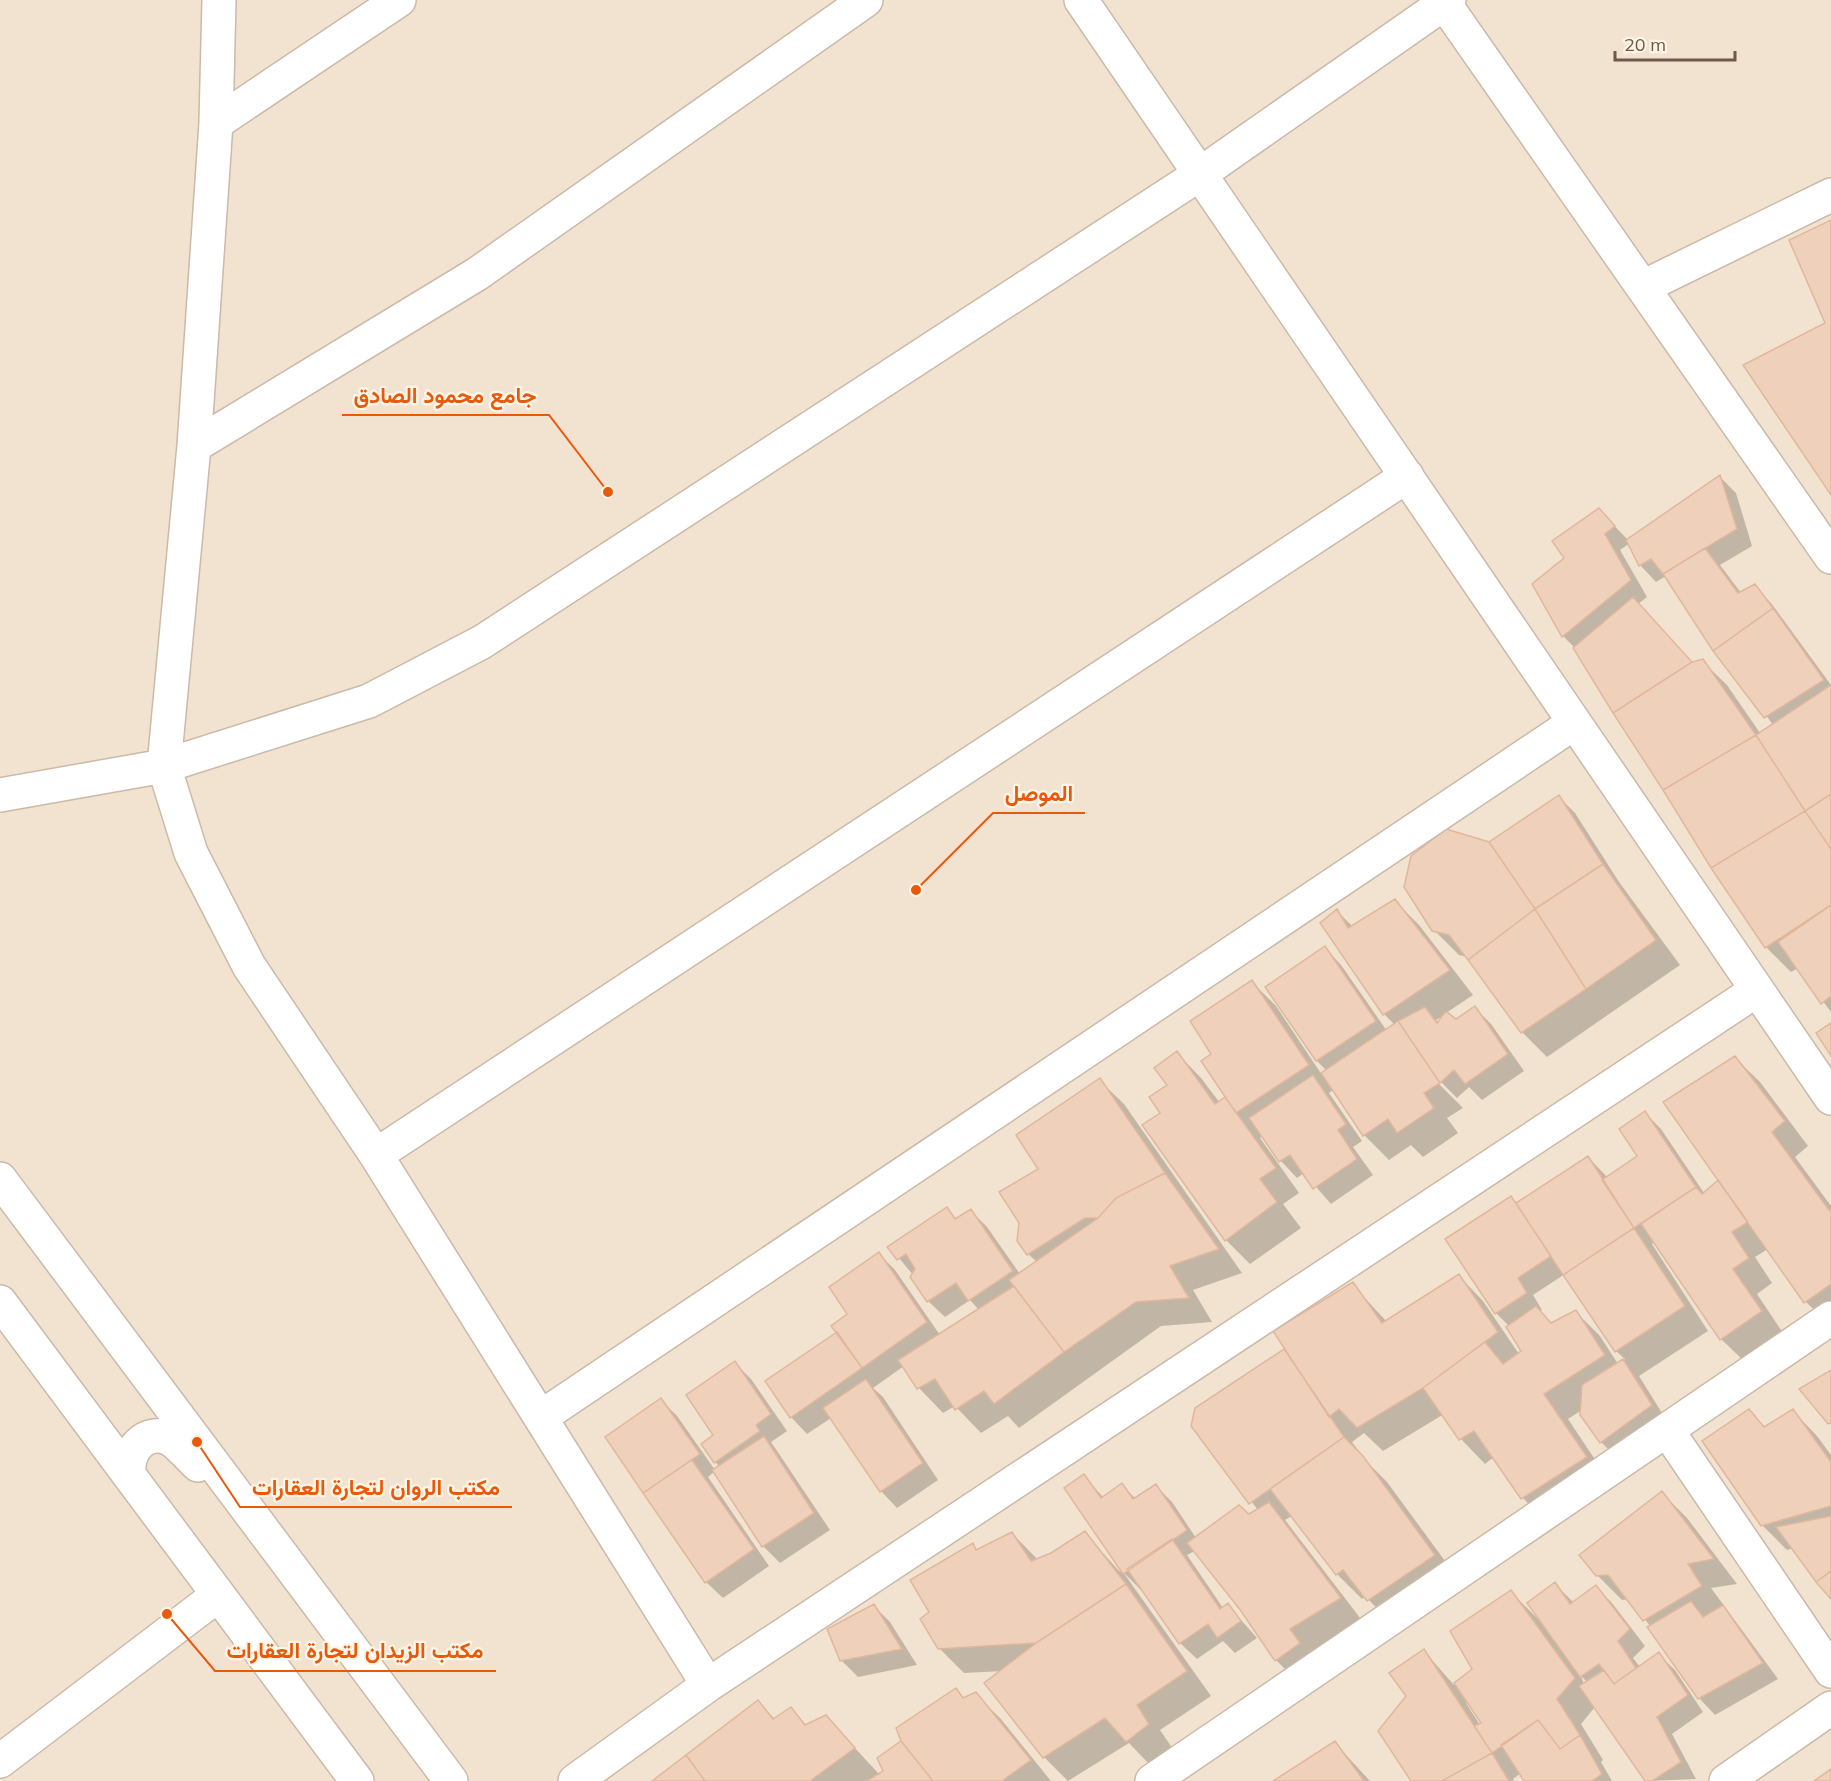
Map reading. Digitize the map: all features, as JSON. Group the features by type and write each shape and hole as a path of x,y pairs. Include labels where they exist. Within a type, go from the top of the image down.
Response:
{"street":[{"path":"219,0 216,123 194,446 164,766 191,853 249,966 376,1155 708,1685"},
{"path":"216,123 399,0"},
{"path":"194,446 477,274 866,0"},
{"path":"1080,0 1831,1098"},
{"path":"0,795 164,766 369,701 482,642 1200,174 1445,1 1830,554"},
{"path":"1643,287 1831,195"},
{"path":"376,1155 1407,477"},
{"path":"541,1417 1574,723"},
{"path":"575,1781 708,1685 1757,990"},
{"path":"0,1179 451,1781"},
{"path":"0,1302 357,1781"},
{"path":"1152,1781 1831,1318"},
{"path":"1667,1430 1831,1671"},
{"path":"129,1473 131,1452 138,1443 148,1438 170,1439 251,1516"},
{"path":"0,1761 218,1595"},
{"path":"1726,1781 1831,1708"}],"shaded area":[{"path":"0,0 1831,0 1831,1781 0,1781"}],"building":[{"path":"1831,220 1831,495 1743,365 1825,323 1789,240"},
{"path":"1720,475 1737,529 1663,574 1651,559 1639,566 1626,540"},
{"path":"1599,508 1615,526 1605,534 1631,580 1562,637 1532,584 1564,558 1552,541"},
{"path":"1705,548 1738,593 1755,584 1773,608 1713,651 1663,574"},
{"path":"1633,597 1692,662 1613,713 1573,648"},
{"path":"1773,608 1824,680 1764,718 1713,651"},
{"path":"1703,659 1756,735 1663,790 1613,713 1692,662"},
{"path":"1831,685 1831,794 1805,811 1756,735"},
{"path":"1756,735 1805,811 1711,868 1663,790"},
{"path":"1831,794 1831,849 1805,811"},
{"path":"1559,795 1603,864 1535,909 1489,842"},
{"path":"1805,811 1831,849 1831,905 1765,948 1711,868"},
{"path":"1446,829 1489,842 1535,909 1468,960 1449,935 1432,931 1404,887 1411,856"},
{"path":"1603,864 1656,940 1586,989 1535,909"},
{"path":"1395,899 1450,970 1383,1015 1320,923 1337,909 1348,928"},
{"path":"1831,905 1831,996 1821,1004 1778,942"},
{"path":"1535,909 1586,989 1521,1033 1468,960"},
{"path":"1325,946 1376,1021 1316,1061 1265,987"},
{"path":"1252,980 1309,1065 1236,1113 1201,1061 1211,1054 1190,1021"},
{"path":"1475,1006 1508,1054 1465,1084 1454,1070 1440,1083 1398,1021 1425,1007 1437,1023 1446,1011 1456,1019"},
{"path":"1398,1021 1440,1083 1424,1093 1434,1108 1397,1133 1388,1119 1363,1136 1321,1073"},
{"path":"1831,1023 1831,1056 1816,1033"},
{"path":"1177,1051 1215,1104 1225,1097 1276,1168 1260,1179 1277,1202 1225,1241 1142,1125 1160,1113 1149,1097 1167,1085 1154,1068"},
{"path":"1735,1056 1785,1121 1772,1132 1829,1210 1831,1208 1831,1284 1804,1303 1663,1102"},
{"path":"1313,1075 1346,1124 1338,1130 1357,1159 1313,1189 1290,1155 1279,1162 1249,1118"},
{"path":"1100,1078 1165,1173 1116,1198 1098,1218 1085,1218 1027,1255 1017,1241 1019,1223 999,1192 1038,1169 1016,1135"},
{"path":"1645,1111 1696,1187 1634,1228 1602,1180 1637,1156 1619,1129"},
{"path":"1588,1156 1634,1228 1563,1275 1516,1203"},
{"path":"1165,1173 1219,1249 1170,1266 1189,1298 1136,1302 1064,1352 1009,1280 1098,1218 1116,1198"},
{"path":"1718,1180 1748,1222 1732,1232 1749,1258 1733,1269 1762,1311 1720,1340 1641,1224 1696,1187 1702,1194"},
{"path":"1511,1196 1551,1256 1518,1278 1527,1293 1495,1314 1445,1239"},
{"path":"947,1207 955,1219 971,1209 1013,1271 968,1301 956,1283 927,1302 910,1277 915,1269 906,1254 897,1260 887,1247"},
{"path":"1634,1228 1685,1306 1615,1352 1563,1275"},
{"path":"879,1252 927,1322 862,1368 831,1326 847,1314 829,1287"},
{"path":"1459,1274 1498,1332 1423,1388 1357,1428 1339,1409 1329,1417 1273,1331 1353,1282 1382,1323"},
{"path":"1014,1286 1064,1352 994,1404 984,1391 955,1410 935,1379 917,1389 898,1360"},
{"path":"1536,1306 1551,1323 1576,1310 1605,1355 1544,1394 1587,1457 1521,1499 1474,1431 1459,1440 1423,1388 1485,1342 1503,1364 1521,1351 1506,1327"},
{"path":"837,1332 862,1368 790,1418 765,1381"},
{"path":"1284,1349 1344,1437 1249,1504 1191,1426 1195,1408"},
{"path":"1623,1359 1652,1405 1600,1443 1580,1415 1582,1385"},
{"path":"735,1361 771,1414 756,1425 760,1431 714,1463 701,1444 713,1435 686,1395"},
{"path":"1831,1370 1831,1423 1828,1424 1799,1389"},
{"path":"866,1379 923,1463 880,1492 823,1408"},
{"path":"661,1398 700,1454 643,1493 605,1437"},
{"path":"1749,1409 1764,1427 1793,1409 1831,1462 1831,1506 1761,1526 1702,1441"},
{"path":"764,1436 814,1513 762,1547 712,1470"},
{"path":"1344,1437 1363,1456 1435,1555 1367,1601 1343,1570 1336,1575 1270,1489"},
{"path":"692,1460 754,1549 705,1583 643,1493"},
{"path":"1084,1474 1101,1498 1122,1483 1133,1499 1156,1484 1187,1530 1123,1574 1064,1488"},
{"path":"1662,1491 1714,1559 1688,1564 1702,1586 1643,1621 1608,1575 1596,1576 1579,1555"},
{"path":"1269,1502 1341,1598 1290,1629 1300,1643 1275,1661 1241,1611 1187,1543 1239,1505 1249,1514"},
{"path":"1831,1516 1831,1571 1816,1582 1776,1527"},
{"path":"1085,1531 1126,1584 1036,1643 938,1649 920,1619 929,1612 910,1580 973,1543 976,1550 1012,1532 1031,1561 1051,1553"},
{"path":"1172,1539 1220,1609 1228,1603 1241,1621 1217,1638 1208,1624 1179,1644 1127,1569"},
{"path":"1831,1571 1831,1599 1816,1582"},
{"path":"1555,1582 1570,1604 1596,1585 1630,1629 1618,1641 1636,1668 1614,1684 1599,1664 1580,1677 1527,1603"},
{"path":"1126,1584 1187,1671 1137,1705 1149,1724 1126,1742 1105,1718 1043,1758 984,1683 1036,1643"},
{"path":"1511,1590 1575,1678 1557,1699 1580,1735 1560,1749 1538,1720 1492,1753 1474,1726 1481,1723 1454,1683 1472,1669 1450,1631"},
{"path":"1691,1601 1703,1617 1723,1605 1763,1663 1698,1699 1647,1627"},
{"path":"874,1604 902,1649 840,1661 827,1629"},
{"path":"1424,1649 1492,1753 1442,1781 1411,1781 1378,1731 1406,1696 1389,1673"},
{"path":"1659,1652 1688,1695 1657,1717 1681,1762 1652,1781 1645,1781 1579,1686 1604,1670 1614,1684"},
{"path":"956,1688 963,1698 976,1692 1031,1760 1002,1781 933,1781 901,1741 896,1728"},
{"path":"758,1700 773,1719 791,1707 805,1725 826,1715 855,1748 810,1781 705,1781 686,1755"},
{"path":"1538,1720 1560,1749 1580,1735 1602,1774 1592,1781 1524,1781 1501,1745"},
{"path":"901,1741 933,1781 867,1781 883,1771 877,1758"},
{"path":"1335,1741 1364,1781 1273,1781"},
{"path":"1492,1753 1509,1781 1442,1781"},
{"path":"686,1755 705,1781 652,1781"},
{"path":"1831,1769 1831,1781 1814,1781"}],"place":[{"name":"جامع محمود الصادق","path":"608,492"},
{"name":"الموصل","path":"916,890"},
{"name":"مكتب الروان لتجارة العقارات","path":"197,1442"},
{"name":"مكتب الزيدان لتجارة العقارات","path":"167,1614"}]}
